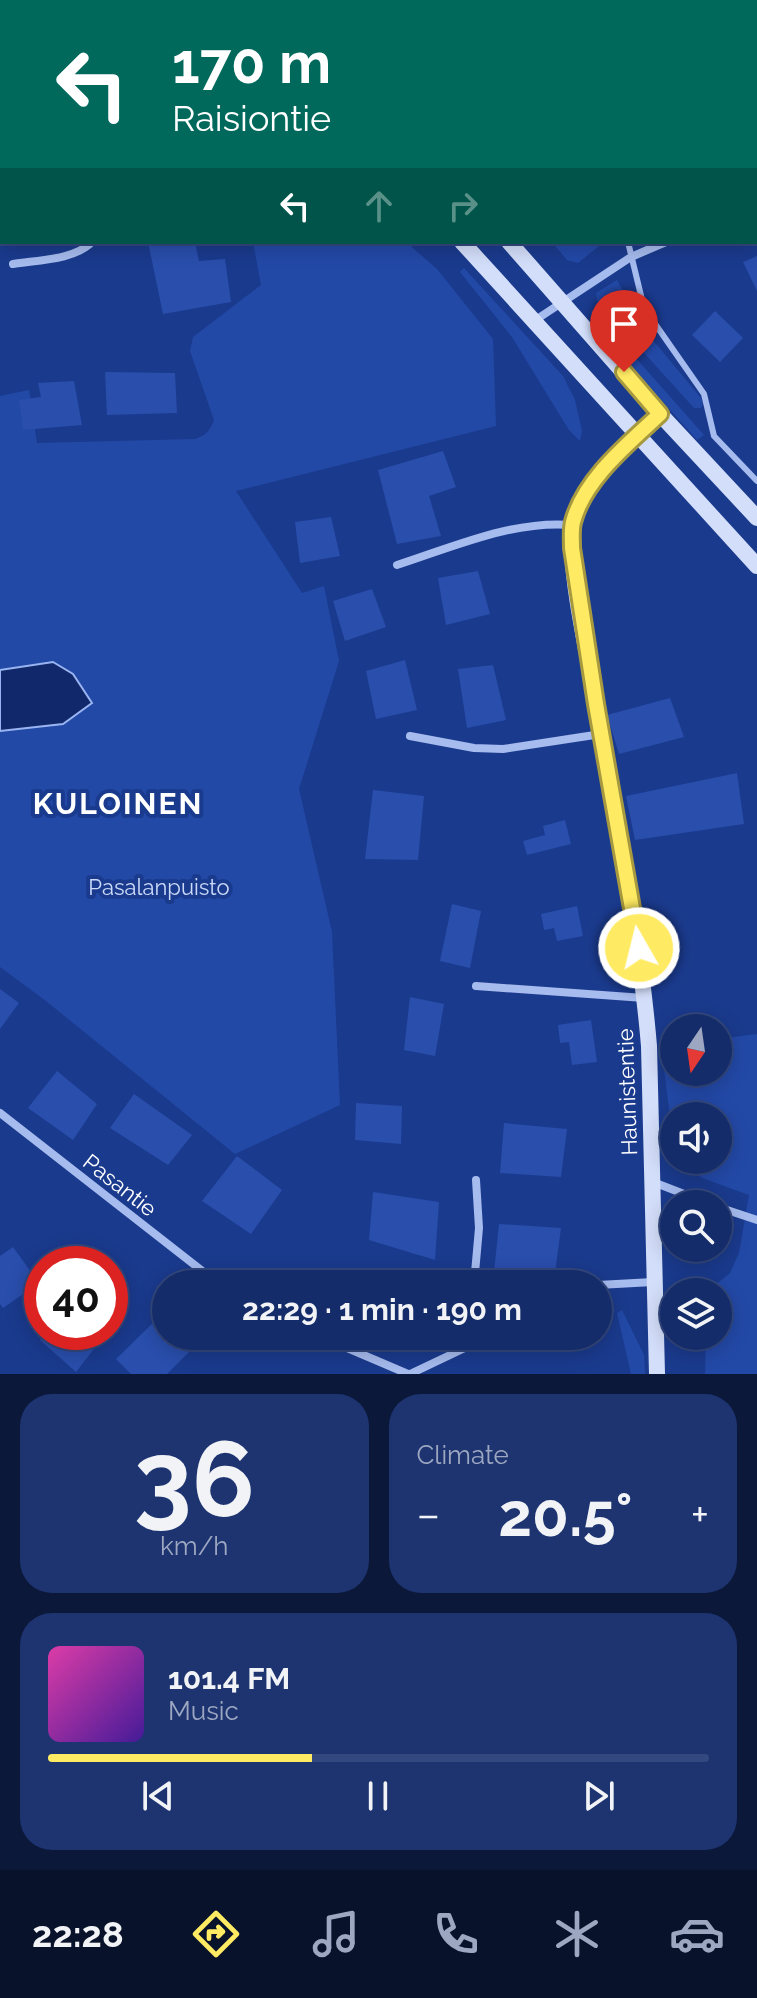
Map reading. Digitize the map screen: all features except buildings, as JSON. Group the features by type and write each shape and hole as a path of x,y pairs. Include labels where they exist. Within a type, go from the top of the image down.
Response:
{"street":[{"path":"13,264 69,255 83,251 90,244"},
{"path":"464,244 757,566"},
{"path":"511,244 660,414 757,518"},
{"path":"534,321 631,257 661,244"},
{"name":"Haunistentie","path":"657,1374 649,1046 645,998 631,891 573,564 572,525 586,494 660,414"},
{"path":"397,565 501,532 547,523 572,525"},
{"path":"410,736 474,748 503,749 601,734"},
{"path":"476,986 645,998"},
{"name":"Pasantie","path":"0,1113 201,1270"},
{"path":"475,1270 479,1228 476,1180"},
{"path":"652,1182 673,1190"},
{"path":"732,1212 757,1220"},
{"path":"612,1284 653,1282"},
{"path":"352,1350 409,1374 432,1369 458,1350"}],"lane":[{"path":"628,244 644,308 704,394 714,436 757,481"}],"green space":[{"name":"Pasalanpuisto","path":"253,244 408,244 437,269 493,339 496,426 236,491 302,593 324,586 339,661 299,789 332,932 340,1105 235,1154 0,967 0,731 63,724 7,671 0,670 0,396 29,390 37,443 195,439 209,430 214,420 190,351 193,337 261,285"},
{"path":"554,244 602,244 578,263 567,260"},
{"path":"464,268 563,376 575,400 582,431 580,441 569,430 512,337 460,272"},
{"path":"617,280 647,333 701,398 701,408 694,408 597,301 596,293"},
{"path":"591,312 595,312 704,435 697,440 593,323"},
{"path":"757,1034 757,1374 705,1374 706,1350 732,1350 732,1278 724,1278 730,1273 739,1253 749,1195 697,1174 732,1174 732,1102 668,1102 666,1086 732,1086 732,1037"},
{"path":"622,1310 644,1355 645,1374 631,1374 617,1313"}],"shaded area":[{"path":"53,662 73,674 92,703 63,724 0,731 0,670"}],"district":[{"name":"KULOINEN","path":"118,804"}],"route":[{"path":"624,372 660,414 586,494 572,525 572,548 639,948"}]}
